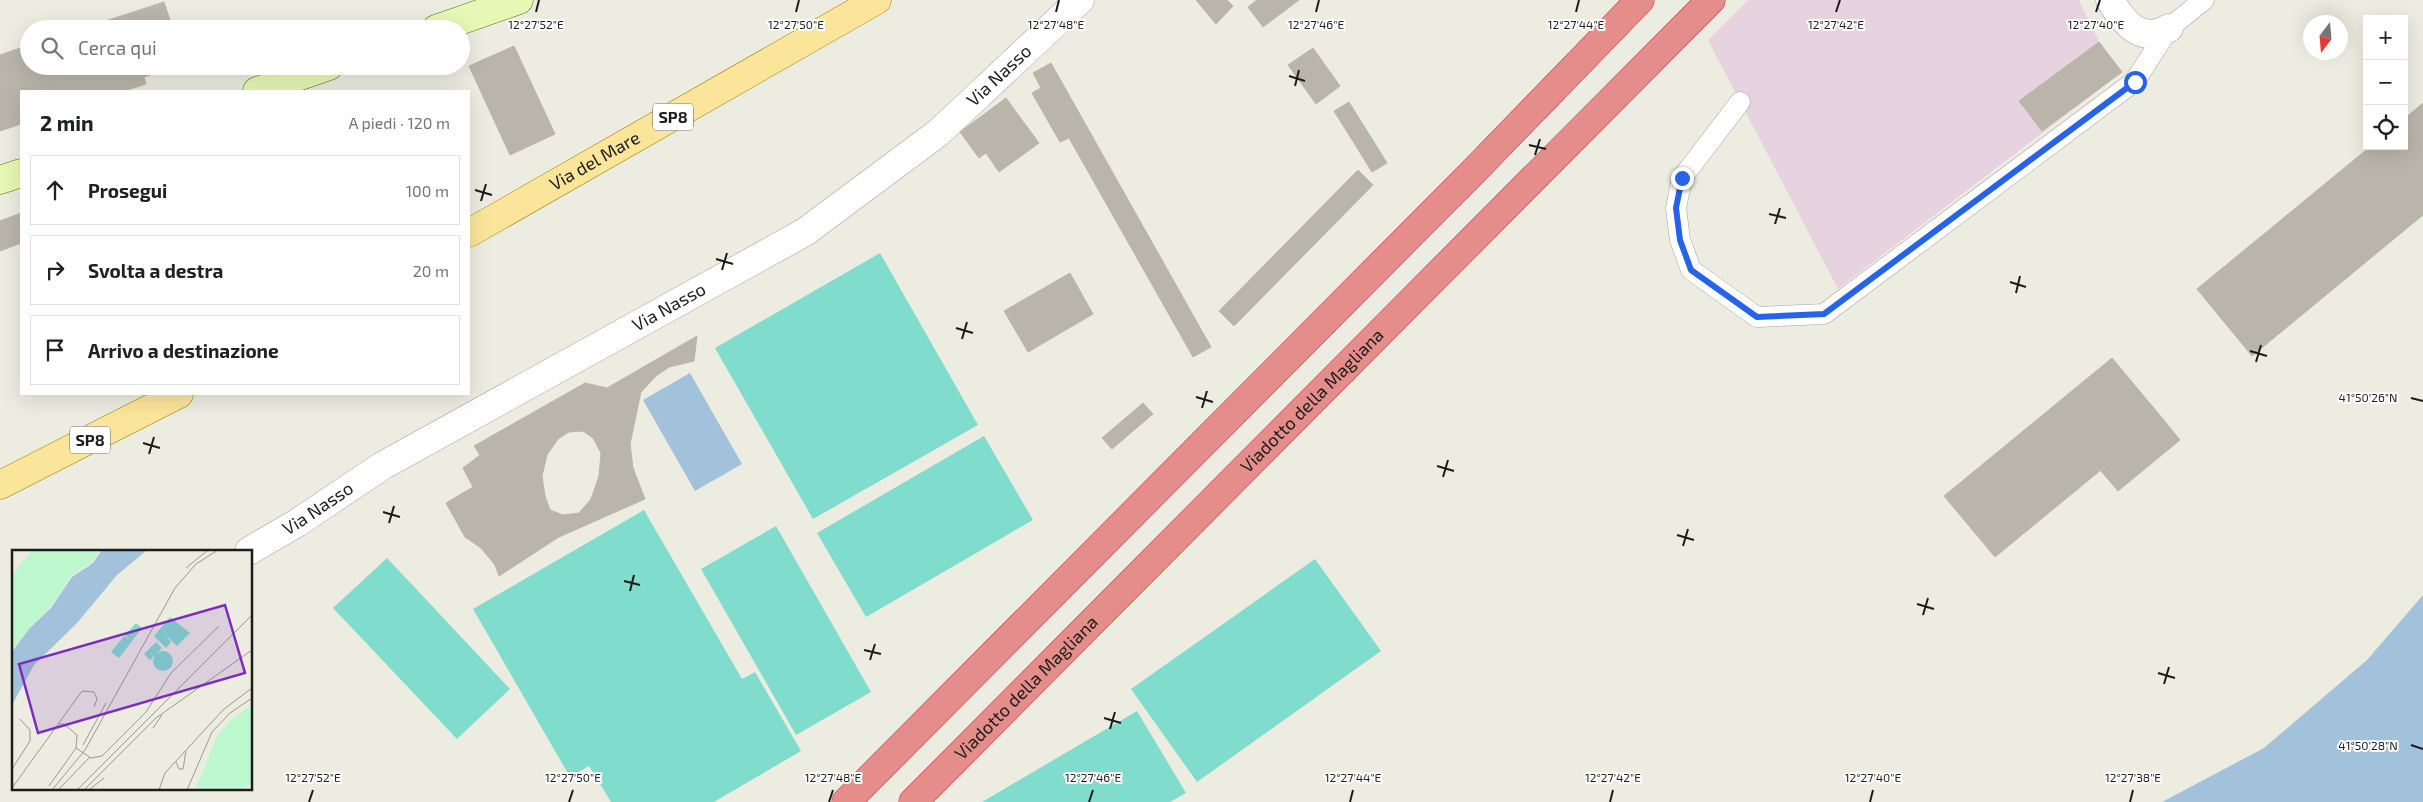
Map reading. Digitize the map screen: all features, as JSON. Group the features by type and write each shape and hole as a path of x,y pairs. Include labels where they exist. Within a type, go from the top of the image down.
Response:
{"highway":[{"path":"846,802 1464,181 1640,0"},
{"name":"Viadotto della Magliana","path":"913,802 1711,0"}],"main road":[{"path":"462,20 519,0"},
{"name":"Via del Mare","path":"470,232 877,0"},
{"path":"260,90 303,75"},
{"path":"0,180 20,173"},
{"name":"SP8","path":"0,485 177,395"}],"street":[{"name":"Via Nasso","path":"251,550 297,523 382,466 805,232 938,133 1080,0"},
{"path":"2110,0 2122,19 2141,33 2151,34 2168,28"}],"lane":[{"path":"1740,102 1682,178 1676,208 1680,240 1691,270 1757,317 1824,314 2135,82 2168,28 2204,0"}],"shaded area":[{"path":"1748,0 2079,0 2099,42 2122,72 1838,289 1708,40"},
{"path":"880,253 978,425 813,519 715,348"},
{"path":"690,373 742,464 695,491 643,400"},
{"path":"984,436 1033,520 866,617 817,533"},
{"path":"644,510 742,679 755,672 801,751 714,802 611,802 589,766 570,777 473,609"},
{"path":"776,526 871,692 796,735 701,569"},
{"path":"387,558 510,689 457,739 333,608"},
{"path":"1315,559 1381,651 1197,782 1131,689"},
{"path":"2423,595 2423,802 2162,802 2264,748 2367,660"},
{"path":"1137,711 1186,793 1170,802 982,802"}],"building":[{"path":"1196,0 1227,0 1233,6 1216,24"},
{"path":"1257,0 1299,0 1263,27 1248,7"},
{"path":"164,2 170,20 109,20"},
{"path":"2099,42 2122,72 2042,131 2019,101"},
{"path":"514,46 555,134 510,155 470,66"},
{"path":"20,48 20,75 150,75 144,77 146,84 127,90 20,90 20,124 0,131 0,55"},
{"path":"1313,48 1340,86 1316,104 1288,65"},
{"path":"1051,63 1211,347 1193,357 1069,138 1060,142 1032,93 1041,88 1033,73"},
{"path":"1006,98 1025,124 979,158 960,132"},
{"path":"1349,102 1387,163 1372,172 1334,111"},
{"path":"2423,103 2423,215 2252,356 2197,289 2366,150 2408,150 2408,116"},
{"path":"1025,124 1039,143 999,172 986,153"},
{"path":"1358,170 1373,185 1234,326 1219,311"},
{"path":"20,213 20,243 0,251 0,221"},
{"path":"1070,273 1093,314 1028,352 1004,311"},
{"path":"697,336 694,361 669,367 656,376 641,392 630,444 633,468 645,499 559,537 499,576 495,565 481,548 465,537 446,503 473,487 463,468 480,455 474,446 585,383 607,388","holes":["583,431 593,438 601,453 599,476 591,499 579,513 563,515 550,510 545,496 542,476 547,455 558,439 569,432"]},
{"path":"2112,358 2163,419 1995,557 1944,496"},
{"path":"1143,403 1153,414 1112,449 1102,438"},
{"path":"2163,419 2180,440 2118,491 2101,471"}],"route":[{"path":"1682,178 1676,208 1680,240 1691,270 1757,317 1824,314 2135,82"}]}
